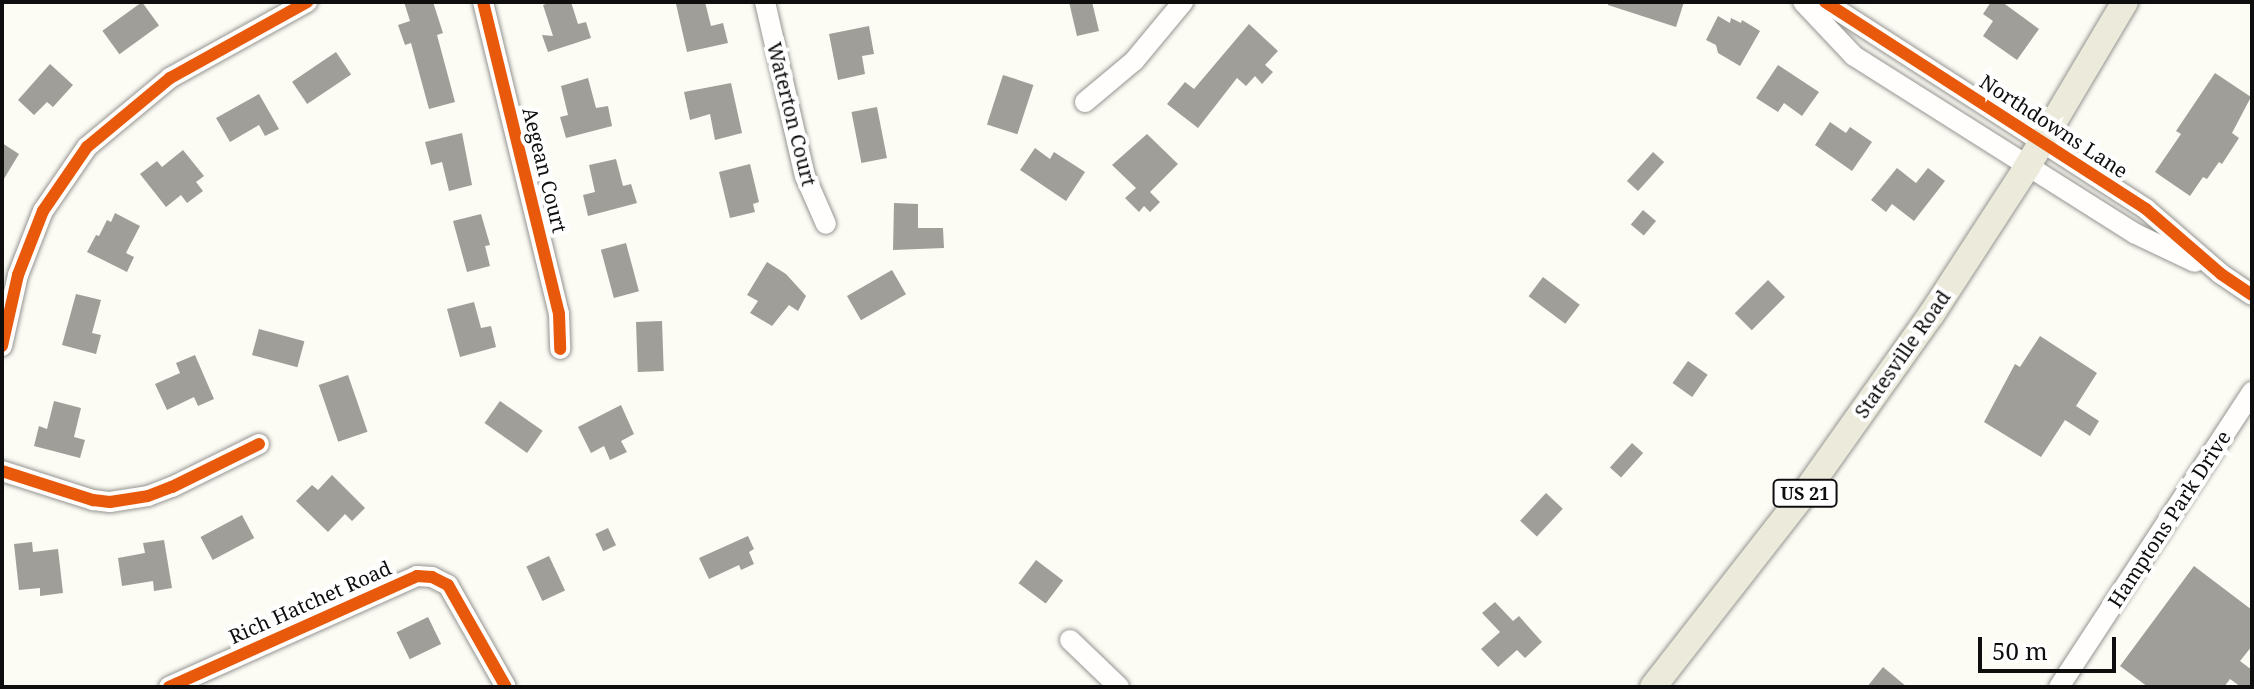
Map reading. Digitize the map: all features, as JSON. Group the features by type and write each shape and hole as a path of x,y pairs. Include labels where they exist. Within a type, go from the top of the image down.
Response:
{"main road":[{"name":"Statesville Road","path":"1653,687 1809,487 1931,315 2027,167 2125,2"}],"street":[{"path":"2,346 18,275 43,211 87,147 170,78 307,2"},
{"name":"Aegean Court","path":"483,2 559,314 560,349"},
{"name":"Waterton Court","path":"765,2 805,176 826,224"},
{"name":"Northdowns Lane","path":"1803,2 1854,56 2136,234 2221,274"},
{"name":"Northdowns Lane","path":"1825,2 1874,30 2041,144 2146,209 2221,274 2252,295"},
{"path":"1085,102 1128,68 1181,3"},
{"name":"Hamptons Park Drive","path":"2059,687 2252,392"},
{"path":"2,471 93,500 110,502 148,496 172,487 259,444"},
{"name":"Rich Hatchet Road","path":"169,687 417,576 432,577 448,585 506,687"},
{"path":"1070,640 1119,687"}],"building":[{"path":"142,2 159,25 119,54 102,31"},
{"path":"404,2 433,2 443,33 437,35 455,102 429,109 411,43 405,45 398,25 410,21"},
{"path":"571,2 578,24 586,22 591,38 548,52 542,35 553,36 543,5"},
{"path":"705,2 711,26 723,23 728,43 687,52 676,4"},
{"path":"1069,2 1092,2 1099,31 1077,36"},
{"path":"1608,2 1684,2 1676,27 1608,5"},
{"path":"1991,2 2002,2 2039,29 2017,60 1983,36 1993,21 1983,14"},
{"path":"1718,16 1730,23 1731,18 1741,23 1742,20 1760,31 1740,66 1718,53 1716,45 1706,40"},
{"path":"1249,24 1278,51 1265,65 1273,72 1262,84 1255,76 1246,86 1237,78 1198,128 1167,104 1185,82 1194,89"},
{"path":"869,26 874,54 862,56 865,74 838,80 829,34"},
{"path":"336,52 351,74 307,104 292,82"},
{"path":"50,64 73,85 53,107 47,102 34,115 18,100"},
{"path":"1778,65 1819,92 1802,116 1784,103 1778,112 1756,98"},
{"path":"2215,73 2251,97 2232,133 2239,138 2222,164 2219,162 2207,179 2203,177 2190,196 2155,172 2181,134 2176,131"},
{"path":"1003,75 1033,85 1017,134 987,124"},
{"path":"588,78 596,108 608,106 612,126 566,138 560,117 568,115 561,86"},
{"path":"731,83 742,133 715,140 710,114 690,120 684,92"},
{"path":"259,94 279,129 265,136 259,125 230,142 216,118"},
{"path":"877,107 887,158 861,163 851,112"},
{"path":"1830,122 1846,133 1850,127 1872,142 1852,171 1815,145"},
{"path":"462,133 472,185 449,191 442,162 431,165 425,142"},
{"path":"1147,134 1178,164 1150,192 1160,202 1150,212 1144,206 1139,212 1125,198 1136,188 1112,165"},
{"path":"2,143 19,154 2,182"},
{"path":"1035,148 1050,159 1054,152 1085,172 1066,201 1020,170"},
{"path":"183,150 204,176 196,182 203,191 187,203 181,195 166,207 140,174 157,161 162,167"},
{"path":"1653,152 1664,162 1638,191 1627,181"},
{"path":"616,159 623,186 631,184 637,203 588,216 583,195 595,192 589,165"},
{"path":"750,164 759,202 753,204 755,212 730,218 719,172"},
{"path":"1897,168 1916,183 1928,168 1945,181 1914,221 1892,204 1886,212 1871,200"},
{"path":"894,203 918,204 918,228 943,228 944,248 893,250"},
{"path":"1643,210 1656,221 1644,235 1631,225"},
{"path":"115,213 140,226 126,253 134,257 127,272 87,252 96,235 99,236 107,220 111,222"},
{"path":"481,214 490,245 485,246 490,266 467,272 453,221"},
{"path":"626,243 639,291 614,298 601,250"},
{"path":"767,262 786,274 806,296 798,311 789,305 772,326 750,313 758,301 747,295"},
{"path":"892,270 906,294 861,320 847,296"},
{"path":"1543,277 1580,305 1565,324 1529,296"},
{"path":"1768,280 1785,297 1752,330 1735,313"},
{"path":"76,294 101,300 92,333 101,335 96,354 62,345"},
{"path":"474,302 481,328 491,326 496,347 460,357 447,309"},
{"path":"662,321 664,371 638,372 636,322"},
{"path":"259,329 304,341 297,367 252,355"},
{"path":"2040,336 2097,373 2076,406 2099,421 2090,436 2065,420 2041,457 1984,422 2015,364 2020,367"},
{"path":"195,355 214,399 198,406 194,397 167,410 155,384 180,373 176,363"},
{"path":"1688,361 1708,375 1692,397 1673,383"},
{"path":"348,375 368,432 338,442 319,385"},
{"path":"54,401 81,408 74,437 85,440 80,458 34,446 39,426 47,429"},
{"path":"500,401 543,431 527,453 485,423"},
{"path":"621,405 634,434 621,441 627,452 610,460 604,446 591,453 578,427"},
{"path":"1632,443 1643,453 1621,478 1610,468"},
{"path":"332,475 365,508 352,521 345,514 328,532 296,501 312,485 318,490"},
{"path":"1546,493 1563,509 1537,536 1520,521"},
{"path":"242,515 254,538 213,560 201,537"},
{"path":"608,528 616,545 603,551 595,534"},
{"path":"748,536 754,549 749,552 754,564 741,570 739,565 709,579 699,558"},
{"path":"164,540 172,588 154,591 153,581 122,586 118,558 145,553 143,543"},
{"path":"32,542 33,552 58,549 63,593 40,596 40,588 19,590 14,544"},
{"path":"549,556 565,590 542,601 526,567"},
{"path":"1036,560 1063,580 1046,604 1019,583"},
{"path":"2194,566 2252,610 2252,646 2240,661 2252,670 2252,687 2241,687 2230,679 2224,687 2148,687 2120,666"},
{"path":"1495,602 1513,621 1519,616 1542,642 1525,658 1517,650 1498,667 1481,649 1500,632 1482,613"},
{"path":"428,617 441,644 410,659 397,632"},
{"path":"1883,667 1907,687 1867,687"}],"cycle path":[{"path":"2,346 18,275 43,211 87,147 170,78 307,2"},
{"path":"483,2 559,314 560,349"},
{"path":"1825,2 2146,209 2221,274 2252,295"},
{"path":"2,471 93,500 110,502 148,496 172,487 259,444"},
{"path":"169,687 417,576 432,577 448,585 506,687"}]}
